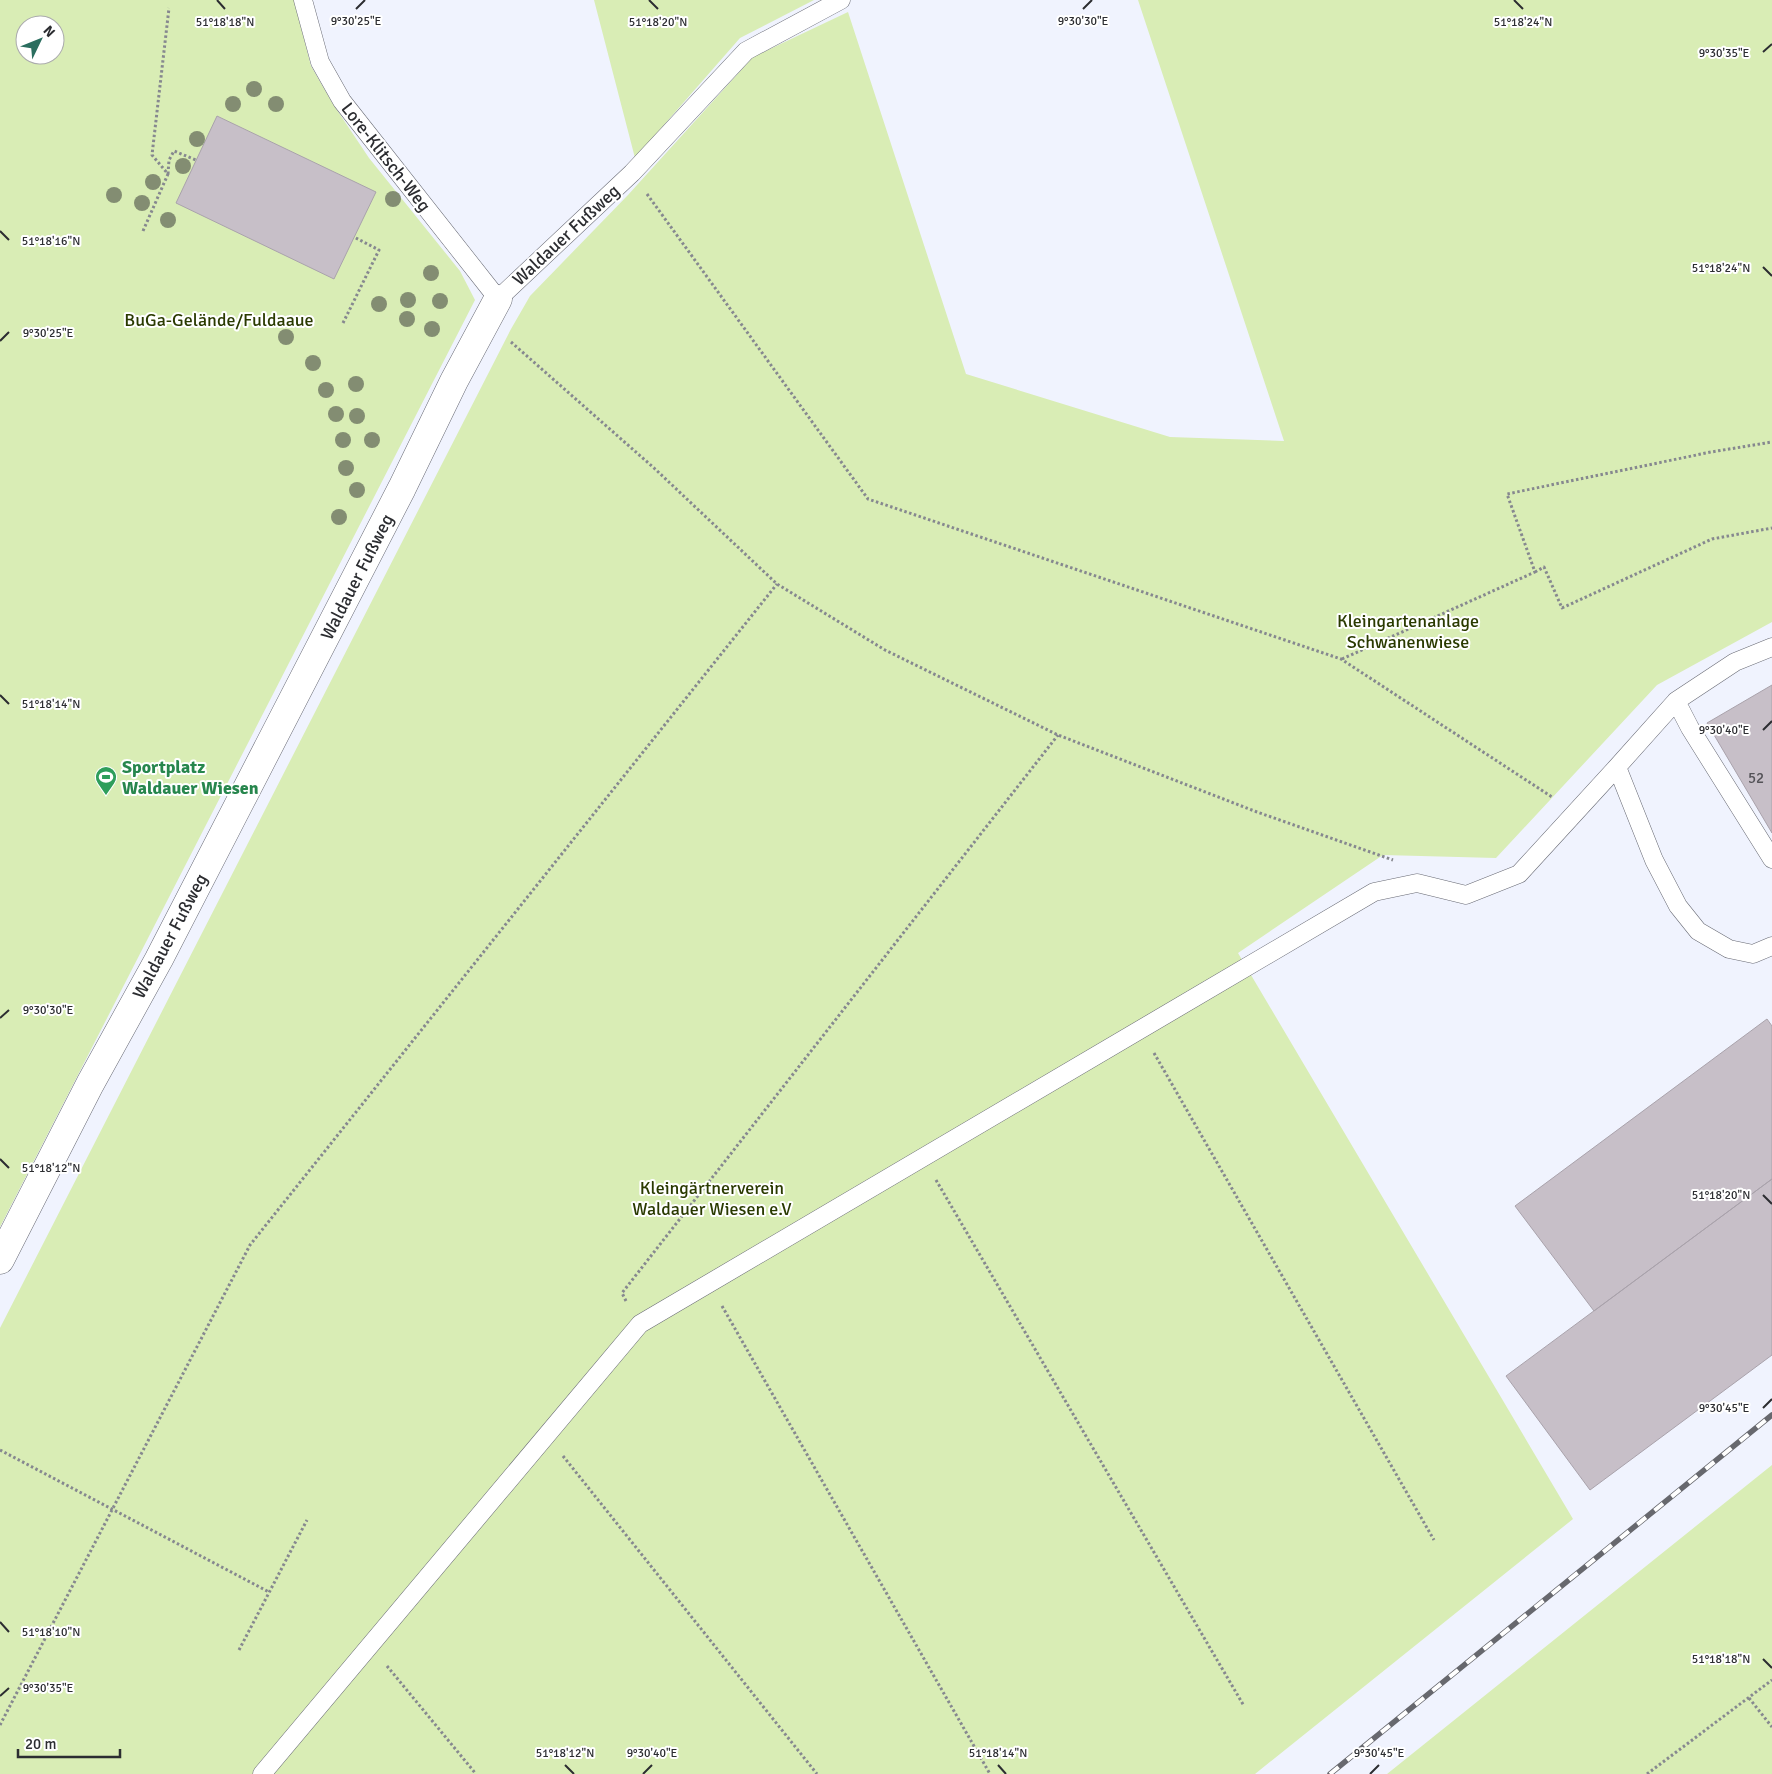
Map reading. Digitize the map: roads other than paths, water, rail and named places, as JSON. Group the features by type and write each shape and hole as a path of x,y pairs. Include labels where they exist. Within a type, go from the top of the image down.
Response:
{"street":[{"name":"Waldauer Fußweg","path":"0,1260 90,1084 168,942 492,310"}],"lane":[{"name":"Lore-Klitsch-Weg","path":"303,0 320,62 342,101 492,310"},
{"name":"Waldauer Fußweg","path":"492,310 632,173 746,51 841,0"},
{"path":"262,1774 640,1324 1374,892 1417,883 1466,895 1519,874 1676,701 1735,662 1772,647"},
{"path":"1676,701 1690,728 1772,859"},
{"path":"1618,767 1654,860 1678,906 1698,931 1729,949 1753,954 1772,946"}],"railway":[{"path":"1330,1774 1772,1415"}],"place":[{"name":"Sportplatz Waldauer Wiesen","path":"106,796"}],"park label":[{"name":"BuGa-Gelände/Fuldaaue","path":"219,320"},
{"name":"Kleingartenanlage Schwanenwiese","path":"1408,631"},
{"name":"Kleingärtnerverein Waldauer Wiesen e.V","path":"712,1198"}]}
